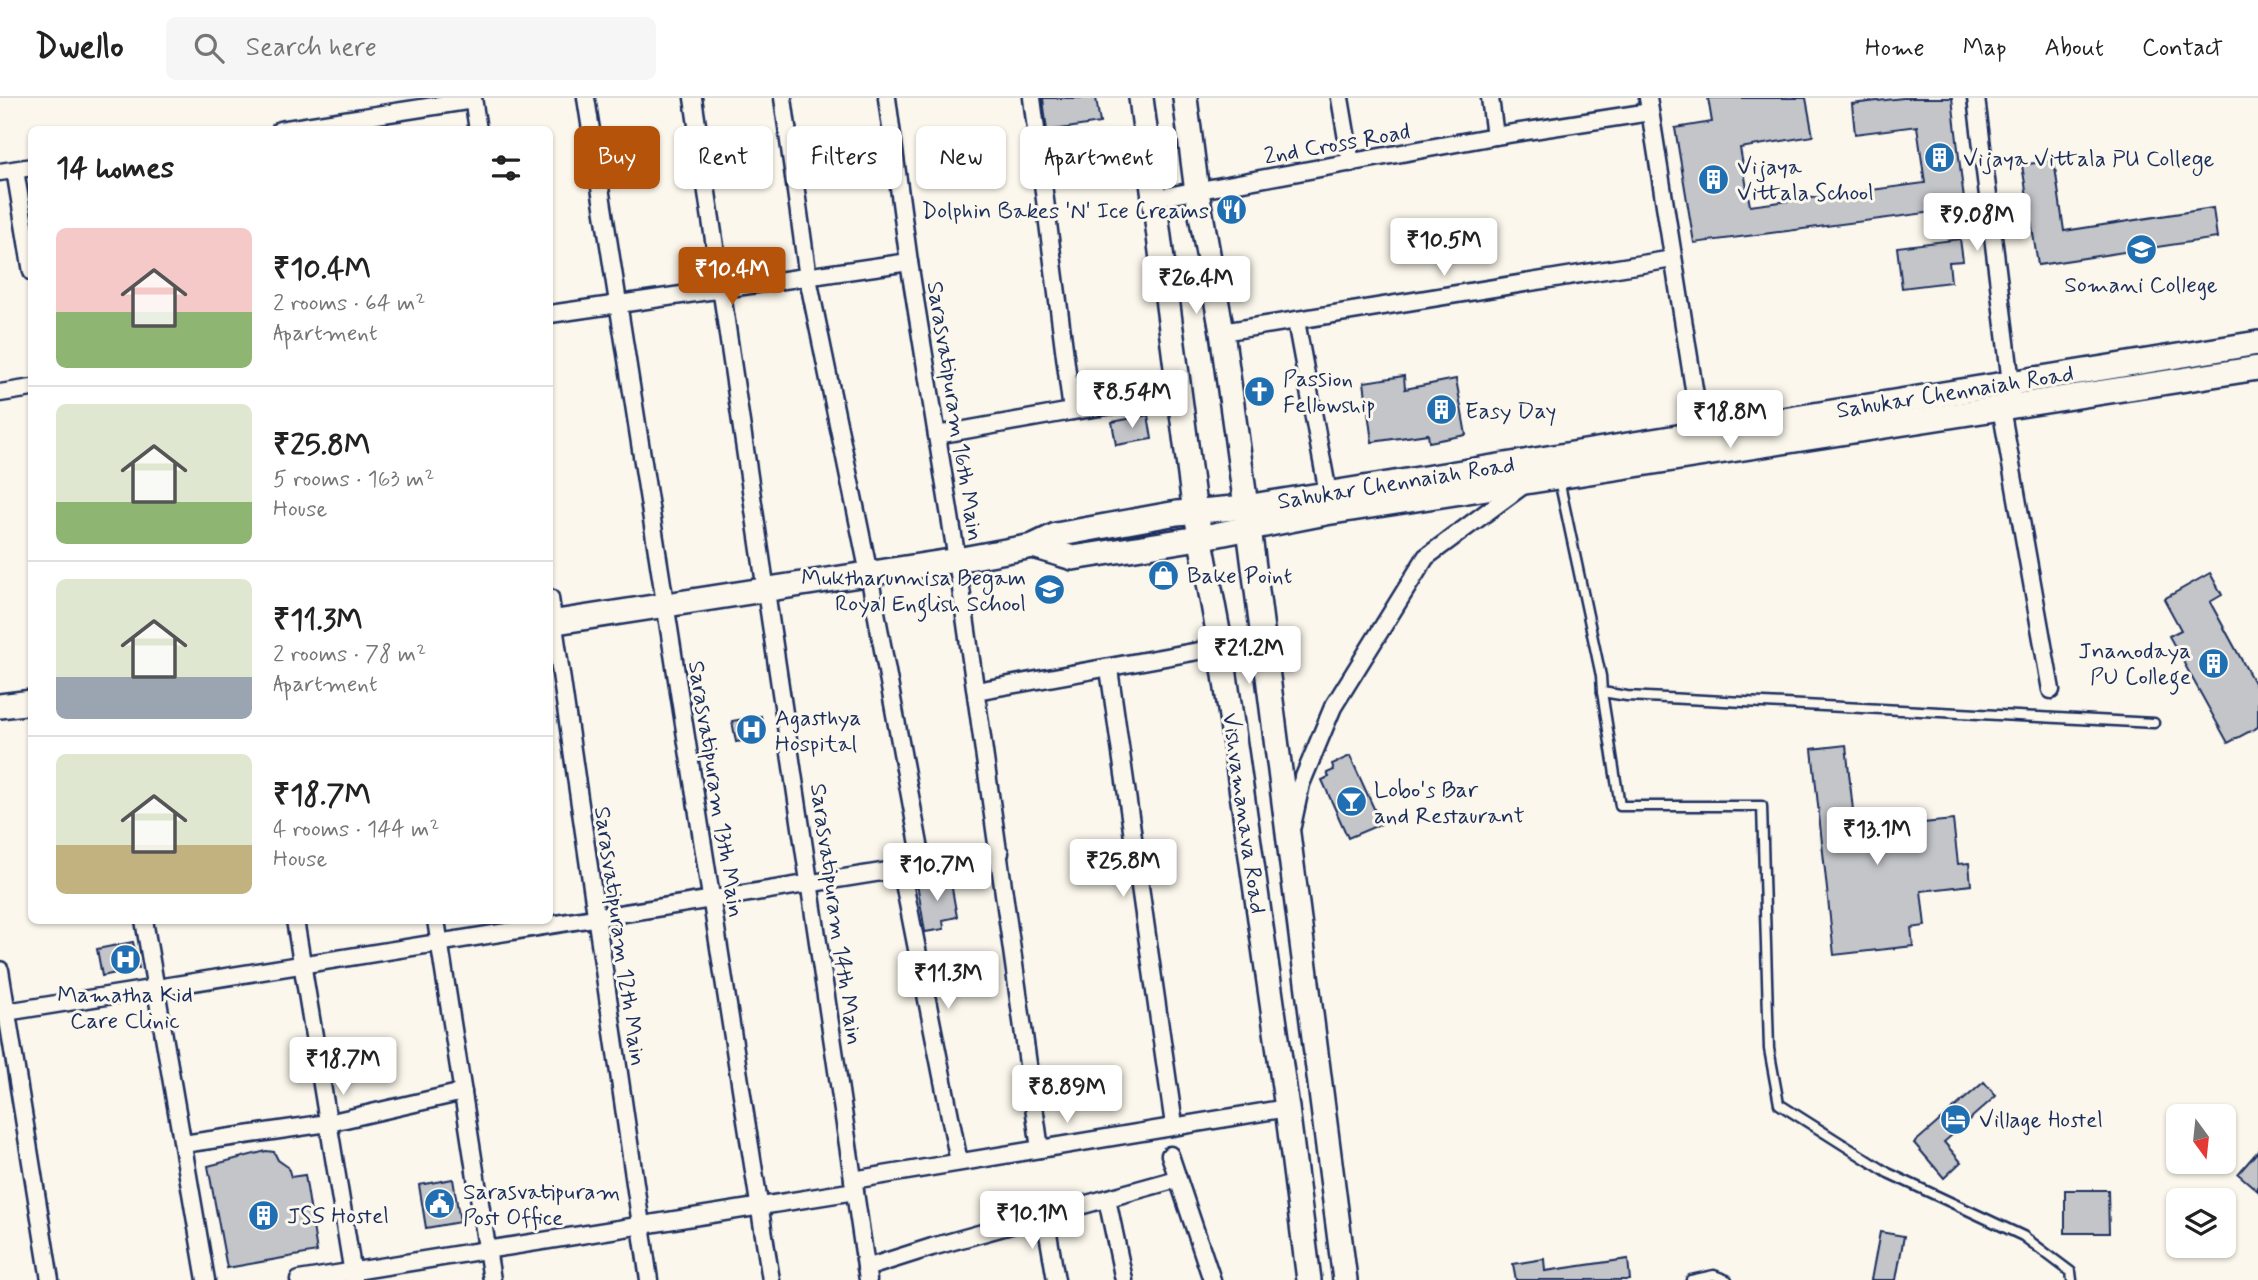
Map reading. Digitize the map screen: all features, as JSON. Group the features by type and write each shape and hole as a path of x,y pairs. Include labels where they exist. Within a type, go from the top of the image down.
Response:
{"street":[{"name":"Sarasvatipuram 13th Main","path":"586,98 771,1280"},
{"name":"Sarasvatipuram 14th Main","path":"693,98 867,1274"},
{"path":"783,98 807,278 869,574 923,866"},
{"path":"1032,98 1072,411"},
{"name":"Vishvamanava Road","path":"1141,98 1199,538 1221,647 1309,1280"},
{"name":"Vishvamanava Road","path":"1185,98 1197,192 1222,332 1345,1280"},
{"path":"1340,98 1350,163"},
{"path":"1490,98 1495,136"},
{"path":"1976,98 2012,382 2007,407 2050,690"},
{"path":"317,126 473,99 477,126"},
{"name":"Sarasvatipuram 16th Main","path":"892,99 909,262 957,561 1040,1149"},
{"path":"1649,105 1701,433"},
{"name":"2nd Cross Road","path":"1156,198 1649,105"},
{"path":"16,170 28,246"},
{"path":"1222,332 1672,259"},
{"path":"553,314 909,262"},
{"path":"1296,321 1328,493"},
{"name":"Sahukar Chennaiah Road","path":"1033,546 1073,558 1199,538 1247,517 1328,493 2258,343"},
{"name":"Sahukar Chennaiah Road","path":"553,623 957,561 1033,546 1056,535 1177,513 1197,512 1247,517 1527,482 2258,368"},
{"path":"0,393 28,389"},
{"path":"937,435 1181,395"},
{"path":"1288,844 1301,784 1333,707 1426,557 1527,482"},
{"name":"Sarasvatipuram 12th Main","path":"553,636 649,1280"},
{"path":"976,691 1221,647"},
{"path":"1109,668 1174,1125"},
{"path":"0,706 28,702"},
{"path":"3,1012 1000,853"},
{"path":"901,867 959,1162"},
{"path":"145,924 206,1280"},
{"path":"296,924 353,1276"},
{"path":"437,924 492,1280"},
{"path":"0,970 3,1012 50,1280"},
{"path":"183,1144 328,1124 463,1092"},
{"path":"299,1280 353,1276 487,1250 760,1206 959,1162 1287,1108"},
{"path":"1170,1154 1212,1280"},
{"path":"867,1274 932,1247 1177,1179"},
{"path":"1107,1199 1124,1280"},
{"path":"1045,1216 1056,1280"}],"lane":[{"path":"1558,477 1601,676 1620,806 1762,806 1769,1049 1779,1104 1888,1173 2023,1236 2071,1272 2072,1280"},
{"path":"1602,692 1627,696 2154,723"},
{"path":"1691,1280 1714,1276 1727,1280"}],"building":[{"path":"1043,98 1096,98 1100,123 1046,126"},
{"path":"1708,98 1806,98 1813,136 1740,148 1750,206 1925,183 1917,126 1855,134 1852,104 1903,98 1952,98 1965,208 1694,243 1675,128 1712,122"},
{"name":"Somani College","path":"2054,160 2064,231 2213,208 2217,238 2038,265 2022,165"},
{"path":"1960,239 1963,261 1949,262 1951,282 1902,288 1897,247"},
{"path":"1404,376 1405,389 1456,379 1466,435 1429,442 1428,434 1372,442 1364,382"},
{"path":"1148,415 1152,439 1116,445 1112,422"},
{"name":"Jnanodaya PU College","path":"2210,573 2222,595 2210,602 2258,690 2258,727 2228,743 2169,636 2181,630 2164,599"},
{"path":"761,716 765,737 736,742 732,721"},
{"path":"1846,745 1857,847 1905,841 1903,825 1953,820 1958,864 1969,863 1971,885 1921,891 1925,926 1911,928 1913,946 1834,955 1812,749"},
{"name":"Lobo's Bar and Restaurant","path":"1350,756 1381,824 1348,838 1322,780 1329,777 1327,773 1334,770 1332,764"},
{"path":"950,877 957,917 943,920 944,929 925,932 917,883"},
{"path":"133,942 139,968 102,976 97,949"},
{"name":"Village Hostel","path":"1984,1082 1996,1096 1944,1142 1961,1162 1944,1178 1914,1143"},
{"name":"JSS Hostel","path":"266,1151 274,1152 278,1160 288,1167 291,1177 305,1175 317,1252 227,1268 208,1166"},
{"path":"2258,1151 2258,1191 2238,1174"},
{"name":"Sarasvatipuram Post Office","path":"453,1179 460,1222 426,1228 419,1185"},
{"name":"Village Hostel","path":"2065,1190 2108,1190 2109,1233 2065,1233"},
{"path":"1880,1232 1904,1236 1896,1280 1871,1280"},
{"path":"1544,1259 1545,1271 1628,1259 1630,1280 1516,1280 1513,1264"}],"place":[{"name":"Vijaya Vittala PU College","path":"1940,158"},
{"name":"Vijaya Vittala School","path":"1714,179"},
{"name":"Dolphin Bakes 'N' Ice Creams","path":"1232,210"},
{"name":"Somani College","path":"2141,250"},
{"name":"Passion Fellowship","path":"1260,391"},
{"name":"Easy Day","path":"1442,410"},
{"name":"Bake Point","path":"1164,575"},
{"name":"Muktharunnisa Begam Royal English School","path":"1049,590"},
{"name":"Jnanodaya PU College","path":"2214,663"},
{"name":"Agasthya Hospital","path":"752,730"},
{"name":"Lobo's Bar and Restaurant","path":"1351,802"},
{"name":"Mamatha Kid Care Clinic","path":"125,960"},
{"name":"Village Hostel","path":"1956,1119"},
{"name":"Sarasvatipuram Post Office","path":"440,1204"},
{"name":"JSS Hostel","path":"264,1215"}]}
